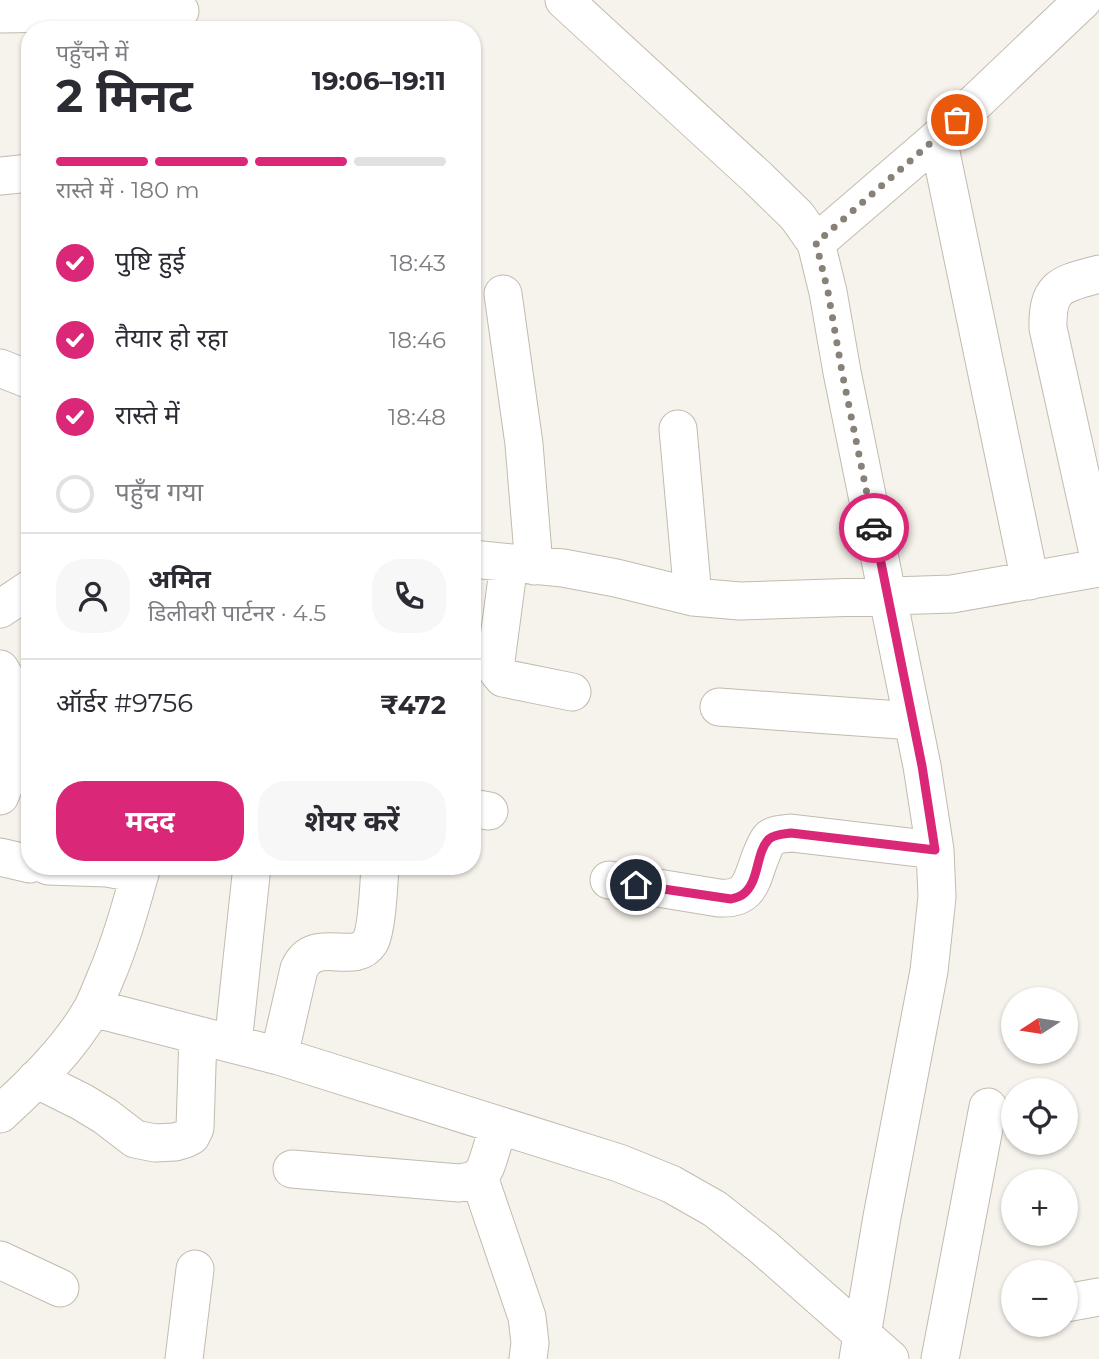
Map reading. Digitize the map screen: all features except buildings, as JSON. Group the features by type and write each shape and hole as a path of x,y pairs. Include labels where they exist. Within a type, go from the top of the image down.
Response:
{"street":[{"path":"564,0 797,216 816,243 828,292 922,766 935,850 937,897 929,971 860,1347"},
{"path":"816,243 938,138 1083,0"},
{"path":"0,14 180,11"},
{"path":"938,138 1030,581"},
{"path":"0,176 21,174"},
{"path":"1099,274 1062,286 1052,296 1047,309 1048,328 1099,558"},
{"path":"503,294 524,444 522,564 496,662 498,672 503,678 572,692"},
{"path":"678,429 693,597"},
{"path":"481,560 563,568 693,597 740,601 952,594 1099,568"},
{"path":"0,609 21,595"},
{"path":"0,669 16,710 18,743 0,796"},
{"path":"719,707 913,721"},
{"path":"609,880 731,899 742,895 750,886 763,850 770,838 778,834 791,833 935,850"},
{"path":"0,857 21,862"},
{"path":"0,1114 66,1046 93,1008 114,958 140,875"},
{"path":"233,1044 250,875"},
{"path":"279,1056 303,960 310,954 321,951 359,950 368,945 373,934 379,875"},
{"path":"93,1008 279,1056 619,1163 671,1184 715,1209 763,1247 860,1347 890,1359"},
{"path":"36,1079 82,1102 135,1139 155,1143 185,1139 191,1136 195,1128 198,1035"},
{"path":"940,1359 988,1107"},
{"path":"292,1169 470,1181 485,1170 498,1125"},
{"path":"479,1177 527,1317 530,1343 528,1359"},
{"path":"0,1260 60,1288"},
{"path":"184,1359 195,1269"},
{"path":"1078,1301 1099,1297"}],"way so far":[{"path":"874,528 816,243 957,120"}],"route":[{"path":"636,885 731,899 742,895 750,886 763,850 770,838 778,834 791,833 935,850 922,766 874,528"}]}
